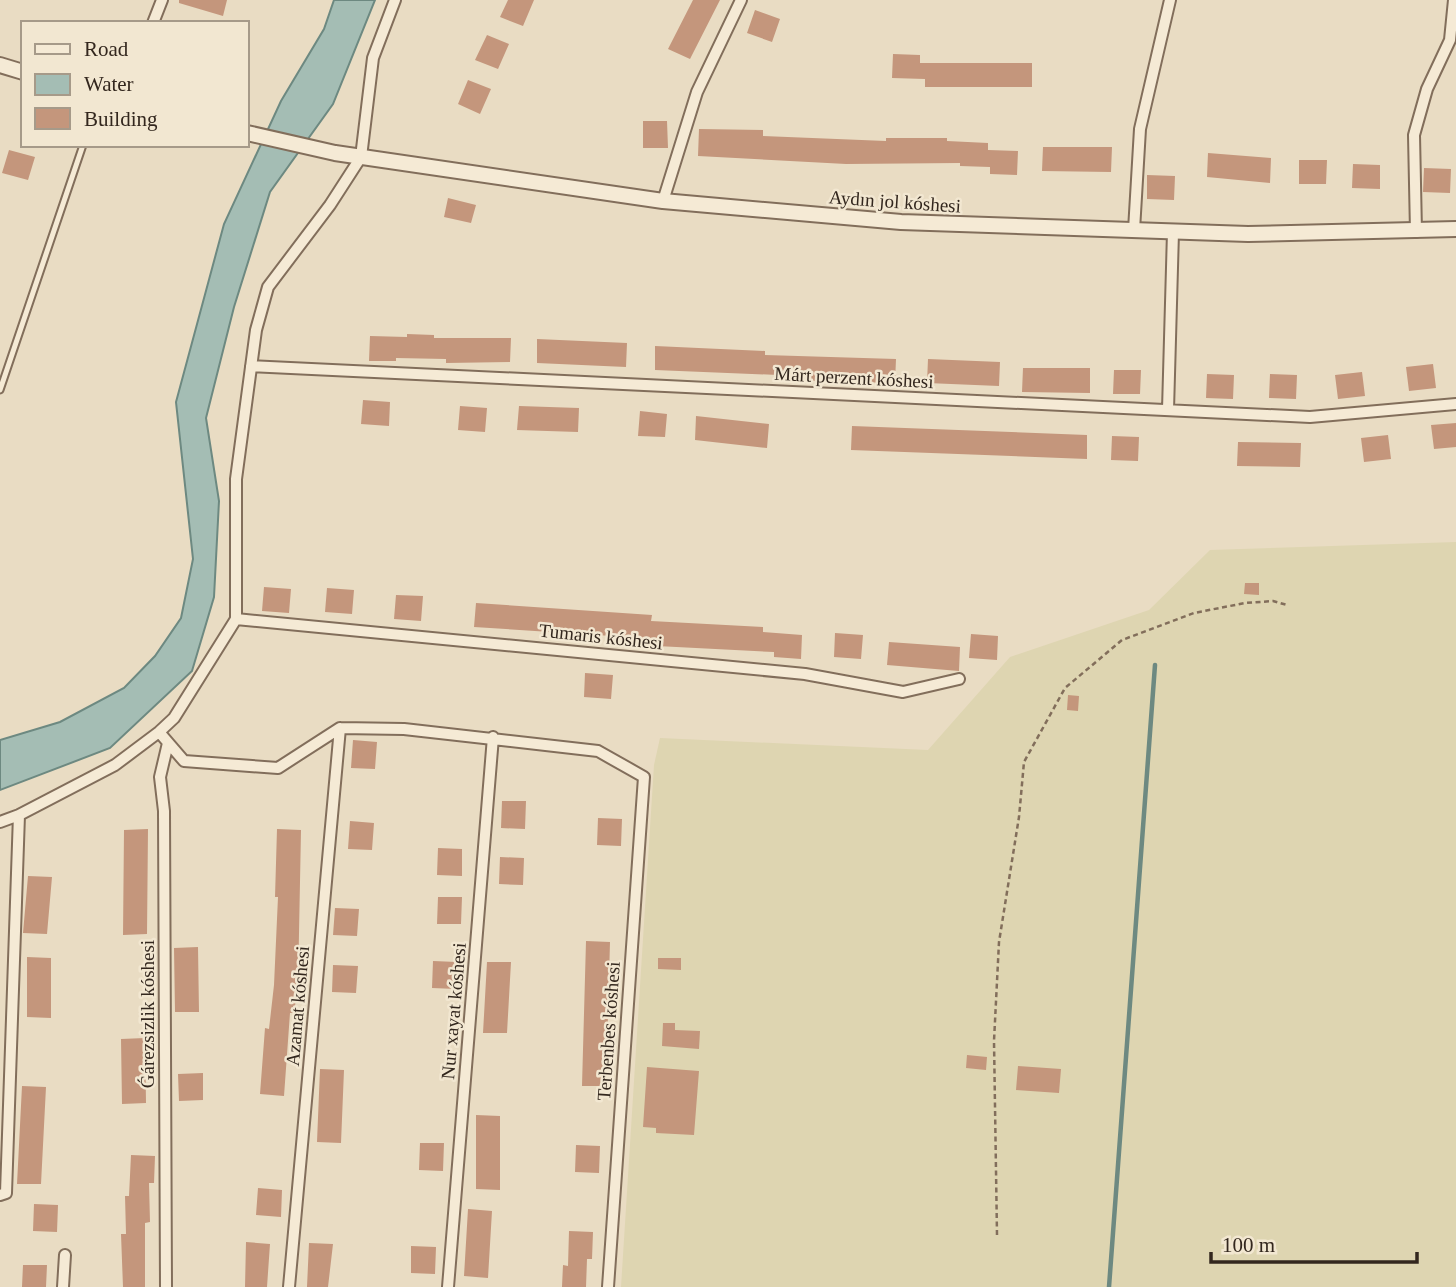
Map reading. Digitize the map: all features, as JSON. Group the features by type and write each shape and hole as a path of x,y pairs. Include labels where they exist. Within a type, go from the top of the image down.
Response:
{"street":[{"path":"154,21 162,0"},
{"path":"0,822 19,815 115,765 159,732 174,718 236,618 236,479 251,366 268,287 330,205 361,157 373,58 395,0"},
{"path":"663,201 696,92 741,0"},
{"path":"1134,230 1140,128 1170,0"},
{"path":"1416,232 1413,135 1427,89 1450,40 1454,0"},
{"path":"0,65 21,71"},
{"name":"Aydın jol kóshesi","path":"248,133 335,153 663,201 901,222 1173,232 1416,232 1456,229"},
{"path":"1168,410 1173,232"},
{"name":"Márt perzent kóshesi","path":"251,366 1310,416 1456,404"},
{"name":"Tumaris kóshesi","path":"236,618 805,674 903,692 958,678"},
{"path":"159,732 184,761 278,768 340,727 404,729 493,737"},
{"name":"Azamat kóshesi","path":"289,1287 340,727"},
{"name":"Terbenbes kóshesi","path":"493,737 598,751 644,776 608,1287"},
{"name":"Nur xayat kóshesi","path":"448,1287 493,737"},
{"name":"Ǵárezsizlik kóshesi","path":"166,1287 164,811 160,777 168,743"},
{"path":"3,1194 19,815"},
{"path":"63,1287 65,1255"}],"lane":[{"path":"0,390 82,147"}],"path":[{"path":"997,1235 994,1041 999,942 1019,817 1024,762 1065,688 1122,640 1194,612 1245,603 1273,601 1287,605"}],"shaded area":[{"path":"1456,542 1456,1287 621,1287 654,765 660,738 928,750 1010,657 1149,610 1210,550"}],"water":[{"path":"334,0 375,0 333,104 270,192 234,307 206,418 219,501 214,597 192,671 110,748 0,790 0,740 60,722 124,688 155,656 181,618 193,559 176,402 224,224 281,101 324,29"}],"building":[{"path":"179,0 227,0 223,16 179,3"},
{"path":"508,0 534,0 523,26 500,17"},
{"path":"693,0 720,0 690,59 668,49"},
{"path":"755,10 780,19 772,42 747,33"},
{"path":"487,35 509,44 498,69 475,60"},
{"path":"893,54 920,55 920,63 1032,63 1032,87 925,87 925,79 892,78"},
{"path":"468,80 491,89 480,114 458,104"},
{"path":"643,121 667,121 668,148 643,148"},
{"path":"699,129 763,130 763,136 886,141 886,138 947,138 947,141 988,143 988,150 1018,151 1017,175 990,174 990,167 960,166 960,163 846,164 698,156"},
{"path":"1043,147 1112,147 1111,172 1042,171"},
{"path":"9,150 35,157 28,180 2,173"},
{"path":"1208,153 1271,158 1270,183 1207,177"},
{"path":"1299,160 1327,160 1326,184 1299,184"},
{"path":"1353,164 1380,165 1380,189 1352,188"},
{"path":"1424,168 1451,169 1450,193 1423,192"},
{"path":"1147,175 1175,176 1174,200 1147,199"},
{"path":"448,198 476,205 471,223 444,217"},
{"path":"407,334 434,335 434,338 511,338 510,362 446,363 446,359 396,358 396,361 369,361 370,336 407,337"},
{"path":"537,339 627,343 626,367 537,363"},
{"path":"655,346 765,351 765,355 896,359 895,383 778,380 778,375 655,370"},
{"path":"928,359 1000,362 999,386 927,383"},
{"path":"1433,364 1436,388 1409,391 1406,367"},
{"path":"1023,368 1090,368 1090,393 1022,392"},
{"path":"1114,370 1141,370 1140,394 1113,394"},
{"path":"1362,372 1365,396 1338,399 1335,375"},
{"path":"1207,374 1234,375 1233,399 1206,398"},
{"path":"1270,374 1297,375 1296,399 1269,398"},
{"path":"363,400 390,402 389,426 361,424"},
{"path":"460,406 487,408 485,432 458,430"},
{"path":"519,406 579,408 578,432 517,430"},
{"path":"640,411 667,414 665,437 638,436"},
{"path":"696,416 769,424 767,448 695,440"},
{"path":"1456,423 1456,447 1434,449 1431,425"},
{"path":"852,426 1087,435 1087,459 851,450"},
{"path":"1388,435 1391,459 1364,462 1361,438"},
{"path":"1112,436 1139,437 1138,461 1111,460"},
{"path":"1238,442 1301,443 1300,467 1237,466"},
{"path":"1245,583 1259,583 1259,595 1244,594"},
{"path":"264,587 291,589 289,613 262,611"},
{"path":"327,588 354,590 352,614 325,612"},
{"path":"396,595 423,596 421,621 394,619"},
{"path":"476,603 652,615 651,621 763,627 763,632 802,635 801,659 774,657 774,652 657,646 658,639 474,627"},
{"path":"835,633 863,635 861,659 834,657"},
{"path":"971,634 998,636 997,660 969,658"},
{"path":"889,642 960,647 959,671 887,665"},
{"path":"585,673 613,675 611,699 584,697"},
{"path":"1068,695 1079,696 1078,711 1067,710"},
{"path":"353,740 377,742 375,769 351,768"},
{"path":"502,801 526,801 525,829 501,828"},
{"path":"598,818 622,819 621,846 597,845"},
{"path":"350,821 374,823 372,850 348,849"},
{"path":"148,829 147,934 123,935 124,830"},
{"path":"277,829 301,830 298,985 294,1013 290,1013 284,1096 260,1094 265,1028 269,1029 274,985 278,897 275,897"},
{"path":"438,848 462,849 462,876 437,875"},
{"path":"500,857 524,858 523,885 499,884"},
{"path":"28,876 52,877 47,934 23,933"},
{"path":"438,897 462,897 461,924 437,924"},
{"path":"335,908 359,909 357,936 333,935"},
{"path":"586,941 610,942 606,1086 582,1086"},
{"path":"198,947 199,1012 175,1012 174,948"},
{"path":"27,957 51,958 51,1018 27,1017"},
{"path":"658,958 681,958 681,970 658,969"},
{"path":"433,961 457,962 456,989 432,988"},
{"path":"487,962 511,962 507,1033 483,1033"},
{"path":"333,965 358,966 356,993 332,992"},
{"path":"663,1023 675,1023 675,1030 700,1031 699,1049 662,1046"},
{"path":"145,1038 146,1103 122,1104 121,1039"},
{"path":"967,1055 987,1057 986,1070 966,1068"},
{"path":"1018,1066 1061,1069 1059,1093 1016,1090"},
{"path":"647,1067 699,1071 694,1135 656,1133 656,1128 643,1127"},
{"path":"320,1069 344,1070 341,1143 317,1142"},
{"path":"203,1073 203,1100 179,1101 178,1074"},
{"path":"22,1086 46,1087 41,1184 17,1184"},
{"path":"476,1115 500,1116 500,1190 476,1189"},
{"path":"420,1143 444,1143 443,1171 419,1170"},
{"path":"576,1145 600,1146 599,1173 575,1172"},
{"path":"131,1155 155,1156 154,1183 149,1183 150,1222 145,1223 145,1287 123,1287 121,1234 126,1234 125,1196 129,1196"},
{"path":"258,1188 282,1190 281,1217 256,1215"},
{"path":"34,1204 58,1205 57,1232 33,1231"},
{"path":"468,1209 492,1211 488,1278 464,1276"},
{"path":"569,1231 593,1232 592,1259 587,1259 586,1287 562,1287 563,1265 568,1266"},
{"path":"246,1242 270,1244 267,1287 245,1287"},
{"path":"309,1243 333,1244 328,1287 307,1287"},
{"path":"411,1246 436,1247 435,1274 411,1273"},
{"path":"23,1265 47,1265 46,1287 22,1287"}],"waterway":[{"path":"1109,1287 1155,665"}]}
